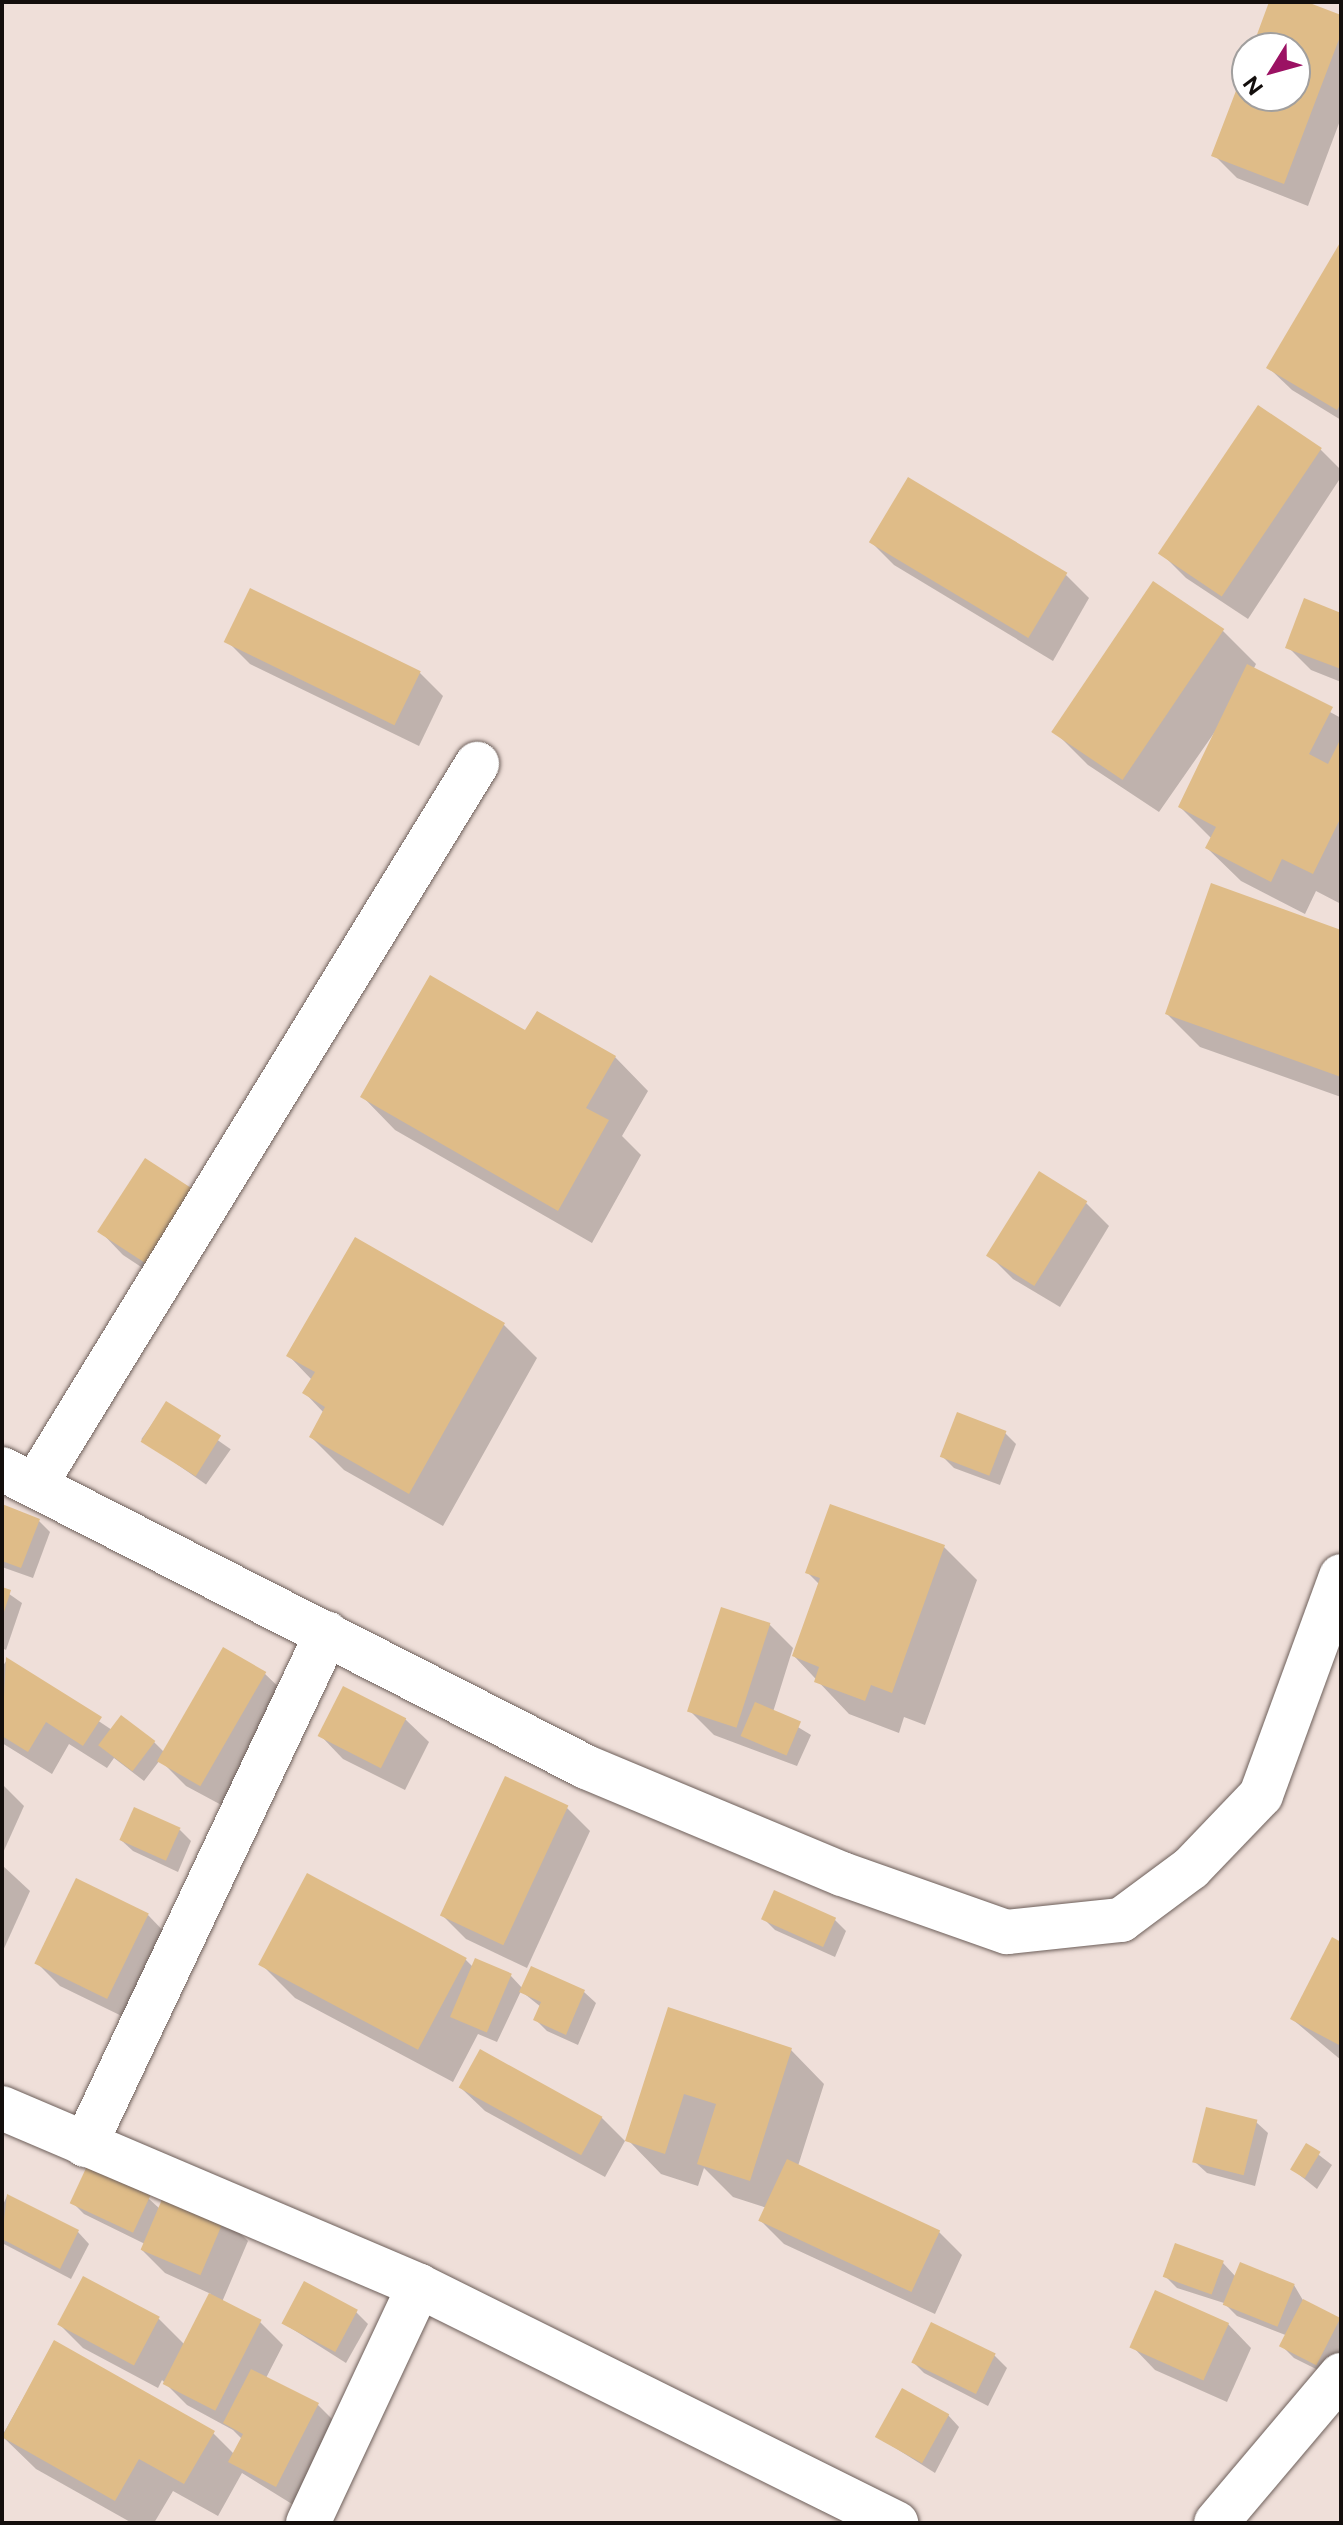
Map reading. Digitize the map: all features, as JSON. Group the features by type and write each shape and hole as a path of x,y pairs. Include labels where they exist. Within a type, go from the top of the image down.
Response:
{"street":[{"path":"477,764 18,1477 586,1767 842,1874 1007,1932 1121,1920 1191,1868 1261,1795 1341,1576"},
{"path":"85,2145 327,1633"},
{"path":"2,2108 419,2286 896,2523"},
{"path":"308,2523 419,2286"},
{"path":"1216,2523 1341,2375"}],"building":[{"path":"1269,2 1307,2 1341,15 1341,34 1284,184 1211,156 1231,104 1231,112 1311,112 1311,32 1258,32"},
{"path":"1341,241 1341,403 1337,410 1266,368"},
{"path":"1258,405 1322,448 1222,596 1158,553"},
{"path":"908,477 1067,573 1028,638 869,542"},
{"path":"1153,581 1224,629 1123,780 1051,732"},
{"path":"250,588 421,671 394,725 224,642"},
{"path":"1304,598 1341,613 1341,669 1285,648"},
{"path":"1247,664 1333,707 1309,754 1328,764 1341,738 1341,817 1313,874 1282,859 1271,882 1205,848 1216,827 1178,807"},
{"path":"1211,883 1341,930 1341,1077 1165,1014"},
{"path":"430,975 525,1030 537,1011 616,1056 586,1108 609,1120 558,1211 360,1097"},
{"path":"145,1158 197,1192 149,1266 97,1232"},
{"path":"1039,1171 1087,1201 1034,1286 986,1256"},
{"path":"355,1237 505,1323 409,1494 309,1437 325,1407 302,1393 315,1372 286,1356"},
{"path":"166,1401 221,1435 196,1476 141,1442"},
{"path":"957,1412 1006,1431 989,1476 940,1457"},
{"path":"2,1504 40,1519 21,1568 2,1561"},
{"path":"830,1504 945,1545 892,1693 871,1685 865,1701 814,1682 819,1667 792,1656 820,1578 805,1573"},
{"path":"2,1587 11,1590 3,1615 2,1615"},
{"path":"721,1607 770,1623 736,1728 687,1712"},
{"path":"223,1647 266,1672 200,1786 157,1761"},
{"path":"6,1657 102,1717 83,1746 46,1722 28,1752 2,1736"},
{"path":"343,1686 406,1718 381,1768 318,1736"},
{"path":"755,1702 801,1722 787,1756 741,1736"},
{"path":"121,1715 155,1741 132,1771 98,1745"},
{"path":"505,1776 568,1806 503,1945 440,1916"},
{"path":"134,1807 181,1828 166,1861 119,1840"},
{"path":"307,1873 467,1958 418,2050 258,1965"},
{"path":"76,1878 149,1914 107,1999 34,1963"},
{"path":"774,1890 836,1918 823,1947 761,1919"},
{"path":"1332,1937 1341,1942 1341,2046 1290,2019"},
{"path":"475,1958 512,1974 487,2033 450,2017"},
{"path":"531,1966 585,1990 566,2035 533,2020 541,2002 519,1992"},
{"path":"668,2007 792,2048 750,2181 697,2164 716,2104 684,2094 665,2154 625,2141"},
{"path":"480,2049 602,2117 581,2155 459,2087"},
{"path":"1206,2107 1257,2120 1244,2175 1192,2162"},
{"path":"1306,2143 1321,2152 1305,2178 1290,2170"},
{"path":"787,2159 940,2230 911,2292 758,2221"},
{"path":"87,2166 150,2196 133,2233 70,2203"},
{"path":"166,2190 226,2215 200,2275 141,2250"},
{"path":"7,2194 79,2230 60,2269 2,2239"},
{"path":"1175,2243 1224,2261 1212,2295 1163,2277"},
{"path":"1240,2262 1295,2284 1277,2327 1223,2305"},
{"path":"83,2276 160,2317 134,2365 57,2325"},
{"path":"304,2281 358,2310 335,2352 281,2323"},
{"path":"1155,2290 1229,2323 1203,2380 1129,2348"},
{"path":"209,2293 262,2320 215,2411 163,2384"},
{"path":"1303,2299 1340,2318 1316,2365 1279,2346"},
{"path":"931,2322 996,2354 976,2394 911,2362"},
{"path":"54,2340 215,2431 184,2484 139,2459 115,2501 2,2437"},
{"path":"251,2369 319,2403 276,2487 228,2462 243,2434 223,2423"},
{"path":"902,2388 949,2414 922,2463 875,2437"}]}
